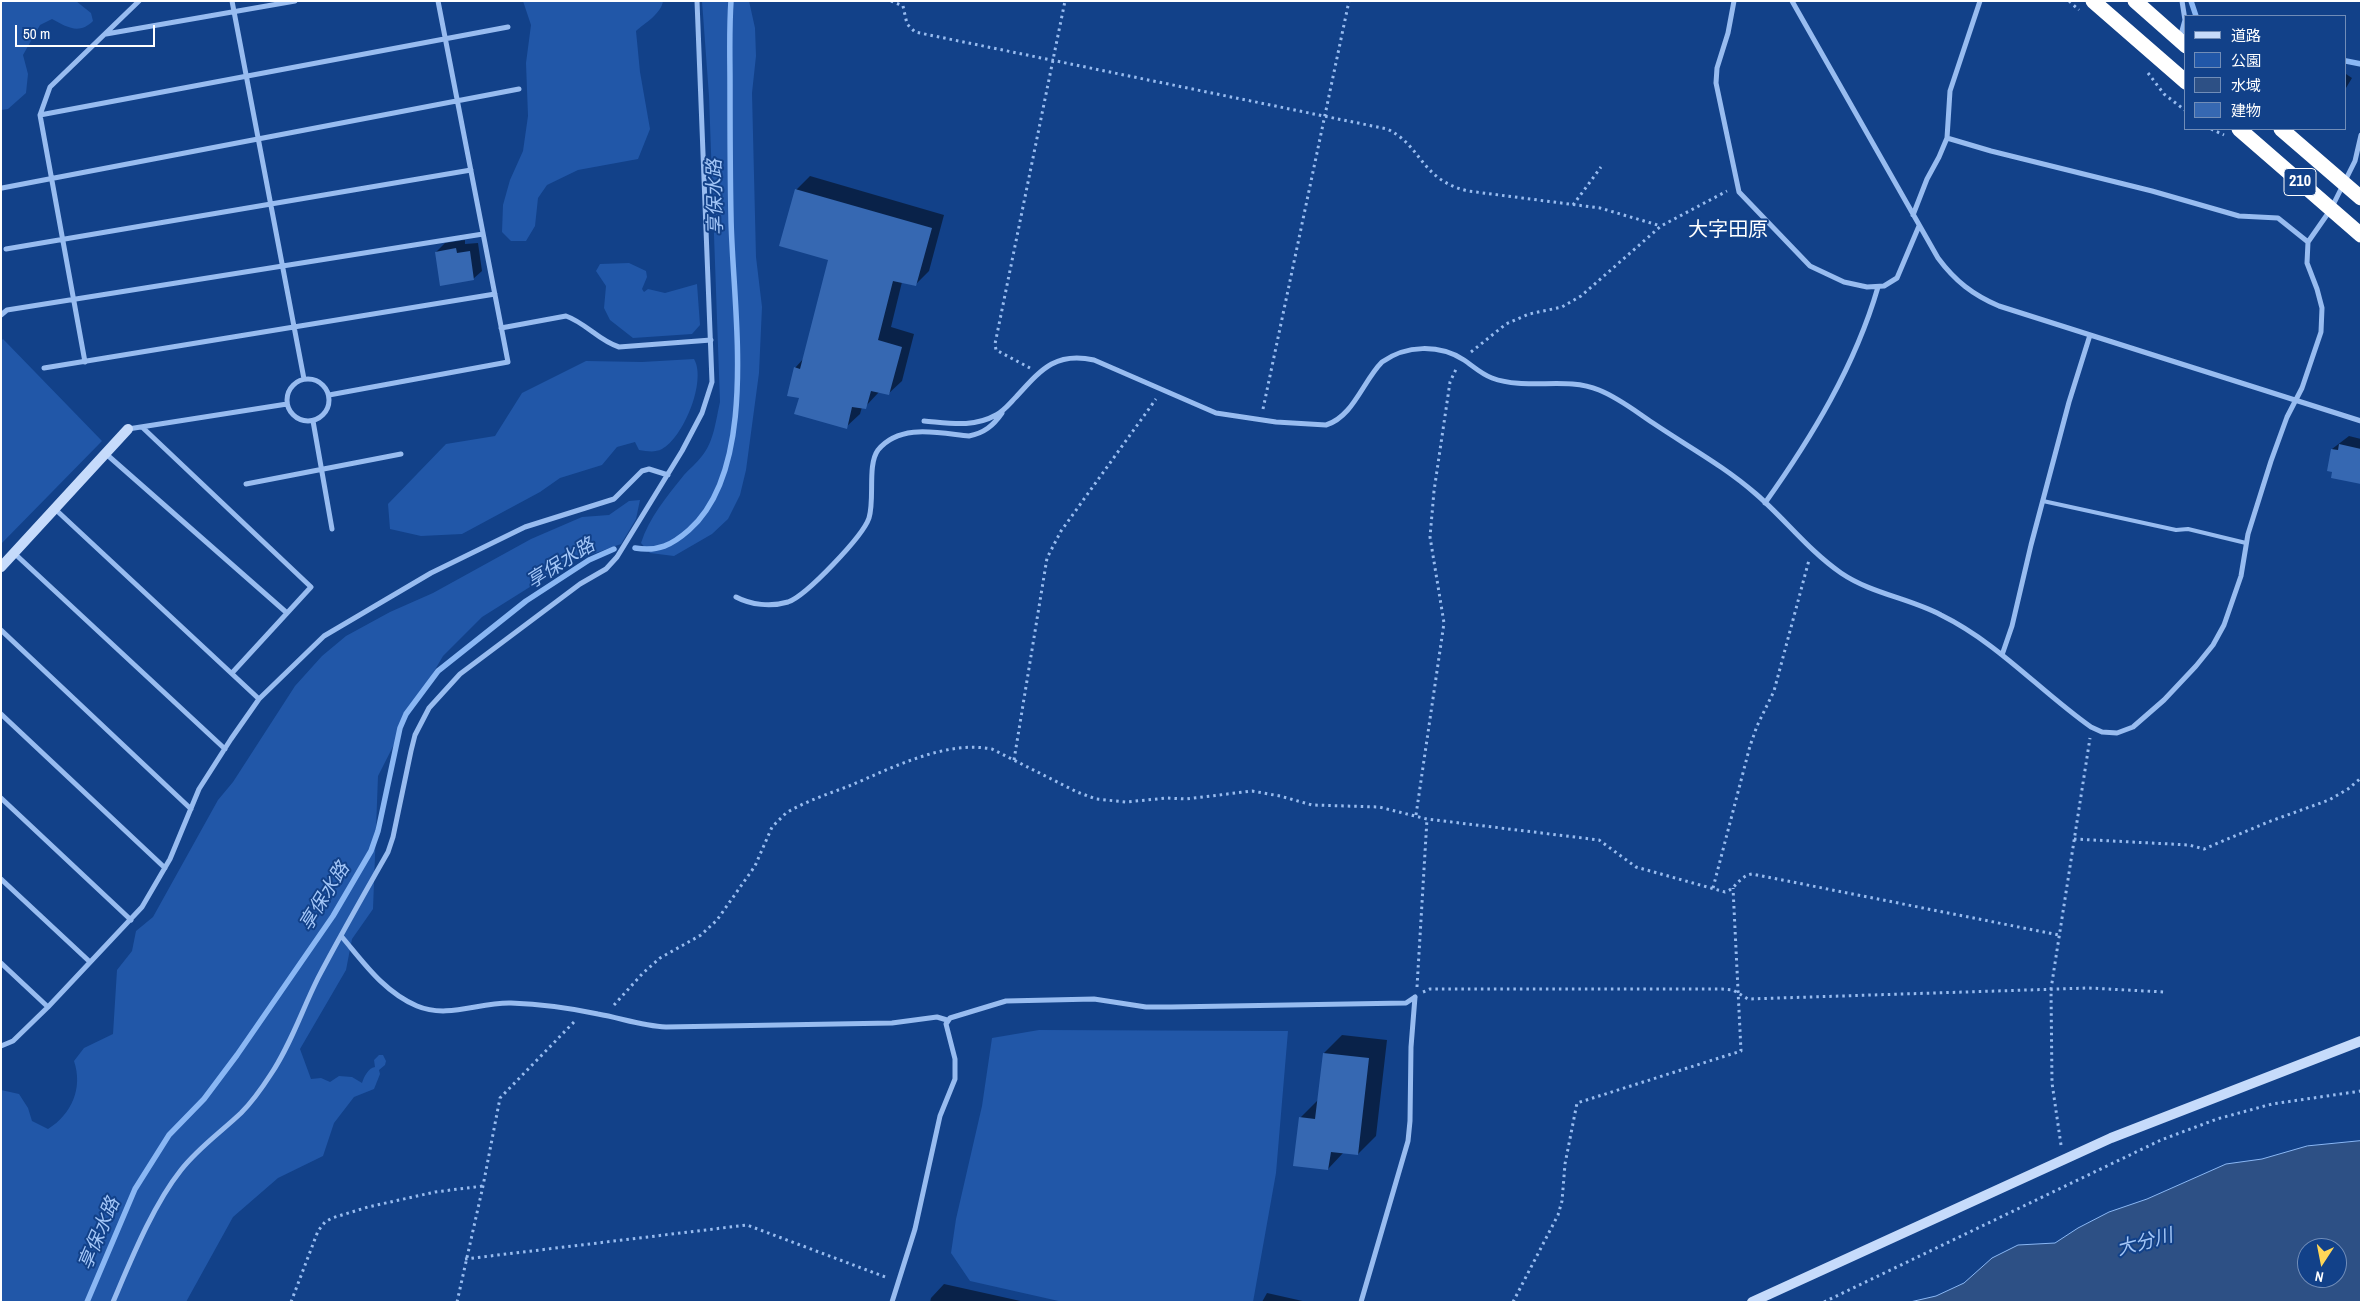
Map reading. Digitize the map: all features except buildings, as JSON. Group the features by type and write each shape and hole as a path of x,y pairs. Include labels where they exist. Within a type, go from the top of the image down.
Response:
{"highway":[{"path":"2093,1 2184,80"},
{"path":"2135,1 2183,43"},
{"name":"210","path":"2240,130 2361,235"},
{"name":"210","path":"2282,130 2361,198"}],"street":[{"path":"85,362 40,115 50,87 139,1"},
{"path":"232,1 304,379"},
{"path":"105,34 295,1"},
{"path":"329,395 508,362 438,1"},
{"path":"113,1302 153,1218 180,1172 196,1152 241,1113 258,1094 274,1070 298,1024 318,978 391,844 415,735 429,708 460,674 580,584 606,569 617,557 668,475 702,413 711,390 711,340 697,1"},
{"path":"1734,1 1716,76 1716,90 1737,187 1749,203 1810,266 1844,282 1878,287 1889,284 1898,278 1919,226"},
{"path":"1792,1 1919,226 1945,268 1974,294 1999,306 2361,421"},
{"path":"1913,215 1927,179 1940,157 1947,138 1950,91 1980,1"},
{"path":"2182,1 2184,15"},
{"path":"40,115 508,27"},
{"path":"2,188 519,89"},
{"path":"924,421 970,424 996,415 1039,373 1056,362 1076,356 1094,360 1216,413 1261,420 1318,424 1332,423 1344,413 1382,362 1412,348 1434,350 1464,360 1485,375 1499,380 1528,384 1573,384 1591,387 1610,395 1705,456 1766,503 1812,549 1851,579 1887,595 1942,615 1978,637 2002,655 2091,727 2102,732 2117,732 2133,727 2164,700 2203,657 2216,639 2228,616 2242,576 2246,543 2281,432 2306,379 2322,322 2319,293 2307,263 2308,242 2331,209 2344,184 2355,161 2361,135"},
{"path":"1947,138 1991,151 2152,191 2239,216 2278,218 2308,242"},
{"path":"6,249 471,170"},
{"path":"1,315 7,310 483,234"},
{"path":"1766,503 1806,445 1857,349 1878,287"},
{"path":"44,368 494,294"},
{"path":"501,328 566,316 575,319 609,344 619,347 711,340"},
{"path":"2002,655 2012,626 2030,545 2069,402 2090,335"},
{"path":"304,379 311,379 323,384 329,395 328,408 319,418 313,421 306,421 294,416 287,404 288,391 298,381 304,379"},
{"path":"1,566 128,429 287,404"},
{"path":"736,597 752,604 778,604 797,598 809,588 842,554 869,519 875,457 883,446 908,432 969,436 977,434 996,422 1005,408"},
{"path":"313,421 332,529"},
{"path":"142,427 311,587 232,673"},
{"path":"106,453 287,614"},
{"path":"246,484 401,454"},
{"path":"2,1045 13,1041 48,1007 142,907 165,868 199,789 224,749 260,699 324,636 431,572 539,521 614,499 642,471 649,469 668,475"},
{"path":"55,509 260,699"},
{"path":"14,553 224,749"},
{"path":"1,630 191,809"},
{"path":"1,714 165,868"},
{"path":"1,798 131,920"},
{"path":"1,879 90,962"},
{"path":"342,937 388,989 419,1007 451,1011 512,1003 556,1007 600,1014 641,1024 666,1027 892,1023 937,1017 947,1020 1006,1001 1094,999 1146,1007 1171,1007 1406,1003 1415,997"},
{"path":"1,963 48,1007"},
{"path":"1361,1302 1408,1141 1410,1062 1415,997"},
{"path":"892,1302 915,1229 940,1116 955,1079 955,1058 947,1020"},
{"path":"1752,1302 2064,1158 2207,1099 2361,1040"}],"lane":[{"path":"2043,501 2176,530 2188,529 2246,543"}],"path":[{"path":"891,1 903,6 906,24 915,32 1387,130 1399,135 1429,171 1450,186 1468,191 1574,205 1625,214 1661,226"},
{"path":"1039,373 996,350 995,344 1065,1"},
{"path":"1261,420 1349,1"},
{"path":"1574,205 1600,167"},
{"path":"1416,815 1444,624 1430,548 1434,491 1450,382 1455,370 1482,341 1506,324 1529,314 1562,307 1581,296 1661,226 1737,187"},
{"path":"1014,760 1047,558 1061,532 1162,390"},
{"path":"1714,888 1750,746 1757,726 1774,691 1812,549"},
{"path":"2064,1158 2059,1138 2052,1083 2051,988 2091,727"},
{"path":"456,1302 483,1186 498,1106 504,1092 572,1023 600,1014 616,1004 643,973 660,958 701,935 717,920 755,866 772,827 786,813 896,767 932,755 980,747 992,749 1077,792 1111,801 1204,798 1252,791 1312,805 1363,805 1416,815 1427,819 1599,840 1636,867 1728,892 1744,876 1752,874 2059,935"},
{"path":"2074,839 2189,845 2204,849 2268,822 2329,800 2348,789 2361,778"},
{"path":"1415,997 1427,819"},
{"path":"1513,1302 1558,1215 1562,1201 1565,1164 1577,1104 1741,1051 1733,888"},
{"path":"1415,997 1430,989 1722,989 1748,999 2051,988 2164,992"},
{"path":"1824,1302 2161,1140 2217,1119 2272,1104 2361,1091"},
{"path":"291,1302 318,1231 325,1222 368,1207 404,1198 483,1186"},
{"path":"465,1259 747,1225 898,1281"}],"green space":[{"path":"1,1 76,1 91,13 93,21 78,29 68,27 52,19 40,25 23,55 28,74 26,93 8,109 1,110"},
{"path":"523,1 663,1 656,14 636,31 640,72 650,129 638,159 578,170 547,185 538,198 535,226 526,241 511,241 502,232 503,205 510,180 523,151 528,116 526,63 531,25"},
{"path":"702,1 749,1 755,28 756,56 752,93 756,257 762,307 759,373 746,470 740,495 728,519 712,534 674,556 650,553 641,543 659,508 706,450 714,430 720,402 709,96"},
{"path":"629,263 646,271 647,277 642,289 644,292 648,289 665,293 697,284 700,325 692,334 633,338 610,320 604,308 606,286 596,271 600,264"},
{"path":"3,339 102,441 1,544 1,341"},
{"path":"694,359 697,369 697,381 691,408 678,433 662,449 653,451 639,450 635,442 617,447 602,465 560,478 540,492 462,534 421,536 390,529 388,504 446,444 495,436 522,393 586,361 642,362"},
{"path":"640,500 636,519 621,544 559,566 541,580 482,617 443,656 411,711 378,776 373,909 352,939 346,970 300,1049 311,1079 321,1078 330,1082 339,1076 352,1077 362,1083 368,1071 375,1067 374,1060 379,1055 383,1055 386,1061 385,1065 379,1070 380,1074 374,1089 354,1097 334,1123 323,1156 278,1178 233,1217 186,1302 1,1302 1,1090 19,1094 28,1108 32,1121 48,1129 69,1108 76,1090 77,1081 74,1061 84,1048 113,1034 117,970 132,951 136,931 153,917 218,800 233,782 295,686 322,656 346,636 390,612 433,593 531,539 582,517 609,515 629,501"},
{"path":"1039,1030 1288,1031 1276,1173 1253,1302 1063,1302 970,1281 951,1253 956,1219 982,1106 992,1038"}],"water":[{"name":"大分川","path":"2361,1141 2361,1302 1910,1302 1936,1296 1964,1283 1992,1258 2018,1245 2055,1243 2078,1228 2109,1212 2147,1199 2226,1164 2262,1159 2307,1146"}],"waterway":[{"name":"享保水路","path":"635,548 658,548 677,540 689,530 712,502 726,466 734,426 737,382 737,337 731,200 731,1"},
{"name":"享保水路","path":"2191,1 2196,15"},
{"name":"享保水路","path":"2347,61 2361,64"},
{"name":"享保水路","path":"87,1302 135,1189 169,1135 204,1099 237,1055 333,916 371,851 378,831 400,728 406,714 438,671 526,601 589,560 614,549"}],"district":[{"name":"大字田原","path":"1728,231"}]}
